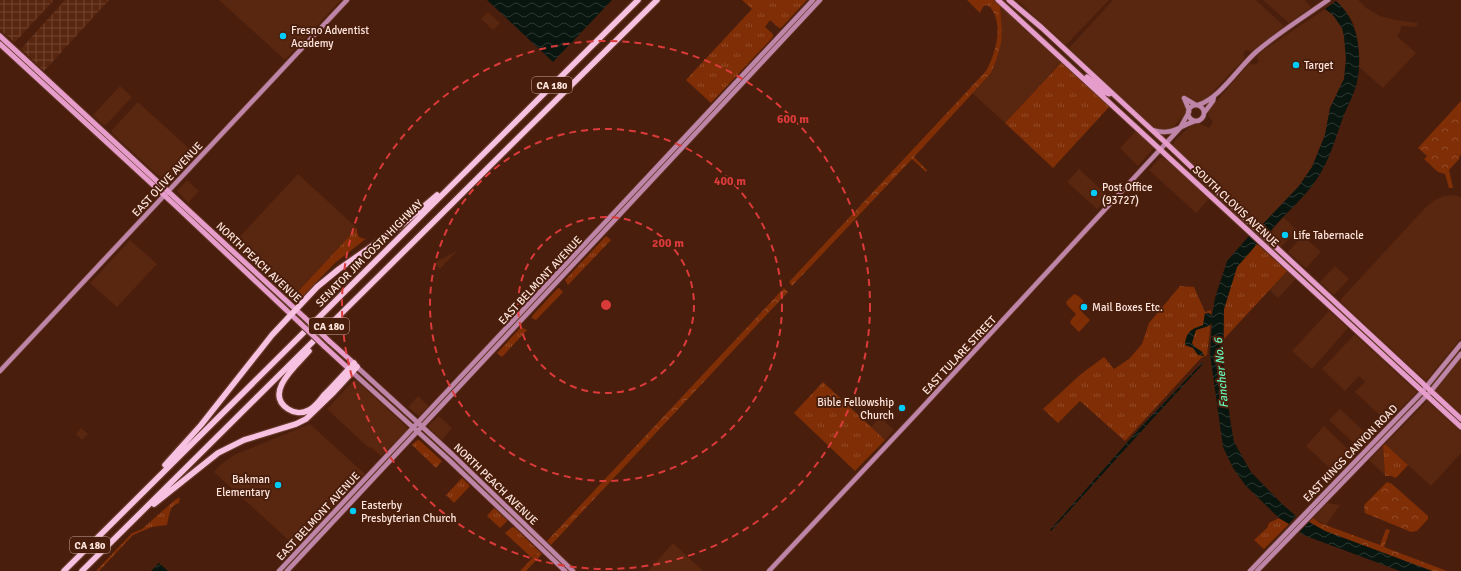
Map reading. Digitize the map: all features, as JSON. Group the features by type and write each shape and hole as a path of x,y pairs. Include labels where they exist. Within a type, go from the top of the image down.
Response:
{"highway":[{"name":"SENATOR JIM COSTA HIGHWAY","path":"64,571 638,0"},
{"name":"CA 180","path":"624,32 657,0"},
{"path":"624,32 661,0"},
{"name":"SENATOR JIM COSTA HIGHWAY","path":"82,571 624,32"},
{"path":"117,518 201,425 290,315 329,277 402,225 466,170"},
{"path":"356,365 314,407 308,411 301,413 292,411 284,406 280,399 279,390 284,379 387,268"},
{"path":"126,527 218,453 244,440 296,424 306,419 351,370"}],"main road":[{"name":"EAST OLIVE AVENUE","path":"0,371 347,0"},
{"name":"EAST BELMONT AVENUE","path":"287,571 813,0"},
{"name":"EAST BELMONT AVENUE","path":"420,425 820,0"},
{"name":"SOUTH CLOVIS AVENUE","path":"998,0 1248,230 1282,252 1461,419"},
{"name":"SOUTH CLOVIS AVENUE","path":"1009,0 1042,28 1254,226 1256,234"},
{"path":"1180,128 1191,107 1204,103 1214,96 1255,53 1328,0"},
{"name":"NORTH PEACH AVENUE","path":"0,36 104,132 240,266 253,274 290,315 416,430 565,571"},
{"path":"0,41 10,49 14,48"},
{"name":"NORTH PEACH AVENUE","path":"0,44 76,114 166,193 254,276 268,285 305,318 573,571"},
{"path":"11,54 16,55 29,67 38,71"},
{"path":"1076,71 1089,78 1106,93 1111,93"},
{"path":"1152,130 1166,133 1201,118 1214,96"},
{"path":"1195,120 1190,117 1184,98 1202,108 1204,113"},
{"path":"76,114 85,119 99,131 104,132"},
{"name":"EAST TULARE STREET","path":"769,571 922,408 1180,128"},
{"path":"1230,214 1236,215 1249,227 1251,228 1254,226"},
{"name":"SOUTH CLOVIS AVENUE","path":"1262,239 1278,258 1461,427"},
{"path":"1278,258 1280,257 1294,269 1299,269"},
{"path":"1306,284 1312,286 1330,301 1334,301"},
{"path":"1354,328 1358,328 1367,335 1373,337"},
{"name":"EAST KINGS CANYON ROAD","path":"1303,519 1422,392 1461,344"},
{"path":"1372,346 1376,345 1383,350 1388,350"},
{"name":"EAST KINGS CANYON ROAD","path":"1250,571 1427,396 1461,354"},
{"name":"EAST BELMONT AVENUE","path":"279,571 416,430"},
{"path":"458,470 465,472 480,486 484,486"},
{"path":"512,521 533,533"},
{"name":"EAST KINGS CANYON ROAD","path":"1257,571 1297,525"},
{"path":"559,566 563,566 569,571"}],"shaded area":[{"path":"0,0 53,1 14,42 0,30"},
{"path":"65,0 109,0 44,71 21,49"},
{"name":"Fresno Adventist Academy","path":"219,0 341,0 285,60"},
{"path":"1017,0 1109,0 1067,44 1065,44"},
{"path":"1113,0 1256,0 1284,26 1252,51 1246,50 1243,54 1245,57 1244,59 1205,100 1195,102 1188,98 1185,114 1165,136 1162,135 1070,49 1070,47"},
{"path":"1263,0 1305,0 1310,8 1289,23"},
{"path":"1358,0 1366,8 1380,16 1395,20 1418,23 1416,27 1401,26 1400,32 1397,36 1416,53 1383,88 1359,67 1356,32 1353,22 1336,1"},
{"path":"1000,5 1028,33 1029,32 1062,62 1005,123 972,93 991,73 997,58 1002,30"},
{"path":"1325,9 1333,15 1342,28 1346,59 1344,79 1330,108 1325,135 1312,167 1299,186 1260,227 1174,148 1174,142 1190,126 1198,123 1209,128 1213,122 1208,115 1209,110 1248,65 1250,63 1255,65 1259,61 1257,57 1258,55 1268,47"},
{"path":"488,12 500,23 493,30 481,19"},
{"path":"120,86 132,97 106,125 103,125 93,115"},
{"path":"137,103 139,103 194,153 194,156 170,182 167,182 152,170 112,133 112,130"},
{"path":"1136,131 1153,147 1153,149 1138,166 1120,148"},
{"path":"1160,158 1163,158 1174,166 1209,199 1196,213 1149,170"},
{"path":"1079,169 1109,197 1097,209 1067,182"},
{"path":"298,174 357,228 291,299 232,245"},
{"path":"187,180 199,191 188,203 177,191"},
{"path":"1454,195 1461,197 1461,338 1426,381 1341,302 1341,299 1426,207 1435,200 1444,196"},
{"path":"1283,217 1297,230 1282,246 1280,246 1269,235"},
{"path":"1303,236 1321,252 1306,268 1288,252"},
{"path":"130,240 157,264 117,307 90,283"},
{"path":"458,250 440,269 434,263 449,255"},
{"path":"1335,266 1349,279 1335,294 1333,294 1320,282"},
{"path":"1287,271 1296,279 1278,298 1269,289"},
{"path":"1329,311 1347,327 1347,329 1312,369 1292,351"},
{"path":"1354,335 1417,392 1387,422 1355,392 1365,382 1359,376 1345,391 1322,369"},
{"path":"1461,359 1461,414 1435,391"},
{"path":"354,380 356,380 407,427 407,430 381,456 371,447 369,448 327,409"},
{"path":"418,396 429,406 419,416 408,407"},
{"path":"1427,401 1461,432 1461,453 1431,486 1385,444"},
{"path":"1340,409 1372,439 1362,449 1360,449 1329,420"},
{"path":"439,416 452,428 442,440 429,428 429,425"},
{"path":"880,417 894,430 885,440 871,427"},
{"name":"Bakman Elementary","path":"310,424 365,474 296,547 214,472 220,465 234,455"},
{"path":"1324,426 1354,455 1354,457 1336,474 1306,446"},
{"path":"81,428 88,434 82,440 76,434"},
{"path":"1383,446 1385,475 1369,460"},
{"path":"1327,503 1340,505 1326,525 1313,518"},
{"path":"673,543 686,555 703,571 648,571"}],"green space":[{"path":"742,0 807,0 781,28 770,20 765,27 773,34 773,37 711,103 686,80 752,9"},
{"path":"967,0 995,1 990,7 986,5 983,7 980,13"},
{"path":"995,1 1000,5 1002,30 1001,43 991,73 914,157 927,170 926,172 912,159 792,286 789,282 986,71 993,56 997,39 997,22 990,7"},
{"path":"1062,62 1110,106 1053,168 1005,123"},
{"path":"1461,101 1461,153 1459,159 1449,170 1453,188 1449,188 1445,174 1438,172 1424,159 1427,156 1418,148"},
{"path":"357,228 359,237 364,239 368,237 335,263 297,302 294,302 291,299"},
{"path":"606,236 611,240 568,285 565,280"},
{"path":"1257,244 1287,271 1224,339 1224,309 1237,267"},
{"path":"1180,286 1194,287 1205,312 1211,310 1207,355 1201,358 1125,441 1080,401 1058,423 1043,409 1081,374 1104,357 1114,369 1129,359 1142,344 1149,323"},
{"path":"558,288 563,292 536,320 532,318 532,316"},
{"path":"784,288 788,292 551,545 547,541"},
{"path":"1074,294 1081,298 1084,302 1085,304 1080,310 1085,315 1074,327 1070,323 1076,314 1066,302"},
{"path":"1085,315 1090,320 1079,332 1074,327"},
{"path":"521,327 527,330 502,357 497,353"},
{"path":"823,382 885,440 855,471 794,413"},
{"path":"419,440 442,461 436,468 412,445"},
{"path":"1385,444 1408,465 1396,478 1385,476 1383,446"},
{"path":"462,478 470,486 454,503 446,495"},
{"path":"1387,482 1392,484 1428,516 1428,519 1417,531 1411,532 1365,513 1365,504"},
{"path":"180,497 179,503 171,509 167,525 152,527 133,535 99,571 96,571 132,533 142,529"},
{"path":"494,508 507,521 500,528 487,516"},
{"path":"1279,518 1289,524 1264,549 1254,540 1267,528 1269,523"},
{"path":"1313,518 1320,523 1380,545 1386,529 1390,530 1384,547 1447,571 1432,571 1325,531 1309,522"},
{"path":"514,527 539,551 532,558 505,533"},
{"path":"539,551 542,554 527,570 520,571"}],"water":[{"path":"487,0 612,0 553,62"},
{"path":"1336,1 1349,17 1356,36 1359,56 1357,83 1325,165 1317,179 1307,192 1272,229 1269,235 1260,227 1299,186 1312,167 1325,135 1330,108 1344,79 1346,59 1342,28 1333,15 1325,9"},
{"name":"Fancher No. 6","path":"1249,236 1257,244 1237,267 1224,309 1223,355 1230,419 1234,442 1251,472 1282,504 1296,516 1289,524 1279,518 1246,486 1233,468 1223,447 1210,354 1212,323 1209,326 1196,330 1192,343 1202,352 1204,356 1198,355 1193,348 1185,345 1190,331 1203,325 1205,313 1209,313 1212,316 1215,298 1227,261"},
{"path":"1203,362 1203,364 1051,531 1050,530 1140,428"},
{"path":"1309,522 1325,531 1432,571 1400,571 1300,533 1300,531"},
{"path":"159,563 168,571 151,571"}],"place":[{"name":"Fresno Adventist Academy","path":"283,36"},
{"name":"Target","path":"1296,65"},
{"name":"Post Office (93727)","path":"1094,193"},
{"name":"Life Tabernacle","path":"1285,235"},
{"name":"Mail Boxes Etc.","path":"1084,307"},
{"name":"Bible Fellowship Church","path":"902,408"},
{"name":"Bakman Elementary","path":"278,485"},
{"name":"Easterby Presbyterian Church","path":"353,511"}]}
